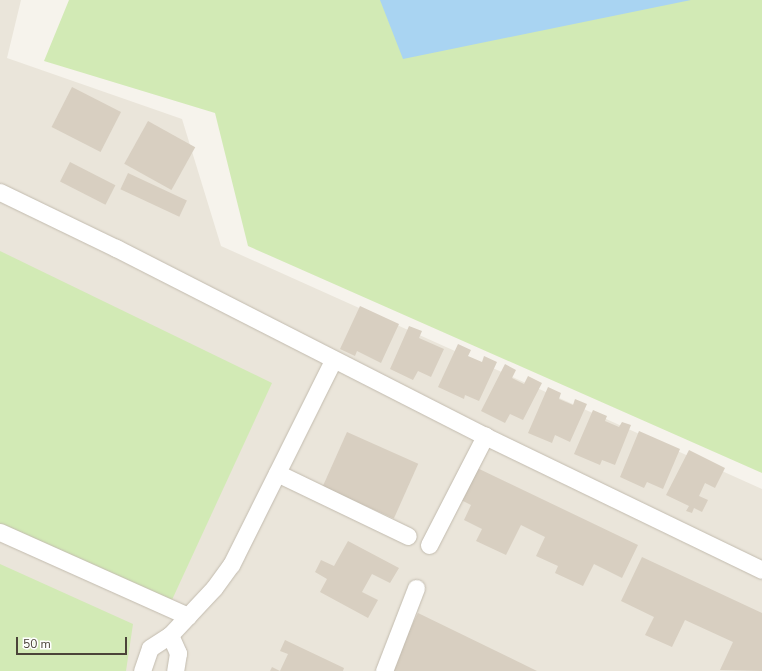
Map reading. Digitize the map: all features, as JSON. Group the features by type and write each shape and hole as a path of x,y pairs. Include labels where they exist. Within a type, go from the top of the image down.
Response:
{"street":[{"path":"0,192 116,248 333,360 485,436 762,570"},
{"path":"142,671 150,648 170,635 231,565 333,360"},
{"path":"429,545 485,436"},
{"path":"277,472 408,536"},
{"path":"0,532 188,616"},
{"path":"384,671 416,588"},
{"path":"170,635 178,652 175,671"}],"shaded area":[{"path":"0,0 21,0 7,58 182,119 221,246 762,489 762,671 0,671"}],"green space":[{"path":"69,0 762,0 762,473 248,246 215,113 44,61"},
{"path":"0,251 272,383 171,602 0,526"},
{"path":"0,564 133,624 126,671 0,671"}],"water":[{"path":"380,0 691,0 403,59"}],"building":[{"path":"72,87 121,112 101,152 52,127"},
{"path":"148,121 195,147 171,190 124,164"},
{"path":"70,162 115,185 105,205 60,182"},
{"path":"128,173 187,200 179,217 120,189"},
{"path":"360,306 399,324 381,363 357,351 355,356 340,349"},
{"path":"409,326 422,331 419,338 444,349 431,377 418,371 413,380 390,369"},
{"path":"458,344 471,350 468,356 482,362 484,356 497,362 479,401 465,395 464,399 438,387"},
{"path":"505,364 516,370 512,378 524,384 528,376 542,383 523,420 510,414 505,423 481,411"},
{"path":"548,387 561,393 559,399 573,405 575,399 587,404 570,442 555,435 552,443 528,433"},
{"path":"593,410 607,416 605,421 619,427 622,422 631,425 615,465 602,460 600,465 574,454"},
{"path":"639,431 680,449 663,489 647,482 644,488 620,477"},
{"path":"347,432 418,464 394,519 323,487"},
{"path":"689,450 725,468 715,488 705,483 699,496 708,500 702,512 694,508 692,513 686,511 689,506 666,495"},
{"path":"473,466 638,545 622,578 594,564 583,586 555,573 558,566 536,556 545,537 521,525 506,555 476,541 482,529 464,520 471,505 457,498"},
{"path":"348,541 399,568 390,583 372,574 362,592 378,600 368,618 320,592 327,579 315,572 321,560 334,566"},
{"path":"642,557 762,613 762,671 720,670 733,642 685,620 672,647 645,635 654,617 621,601"},
{"path":"418,613 537,671 390,670"},
{"path":"285,640 344,668 343,671 280,671 288,654 280,651"},
{"path":"272,667 280,671 270,671"}]}
